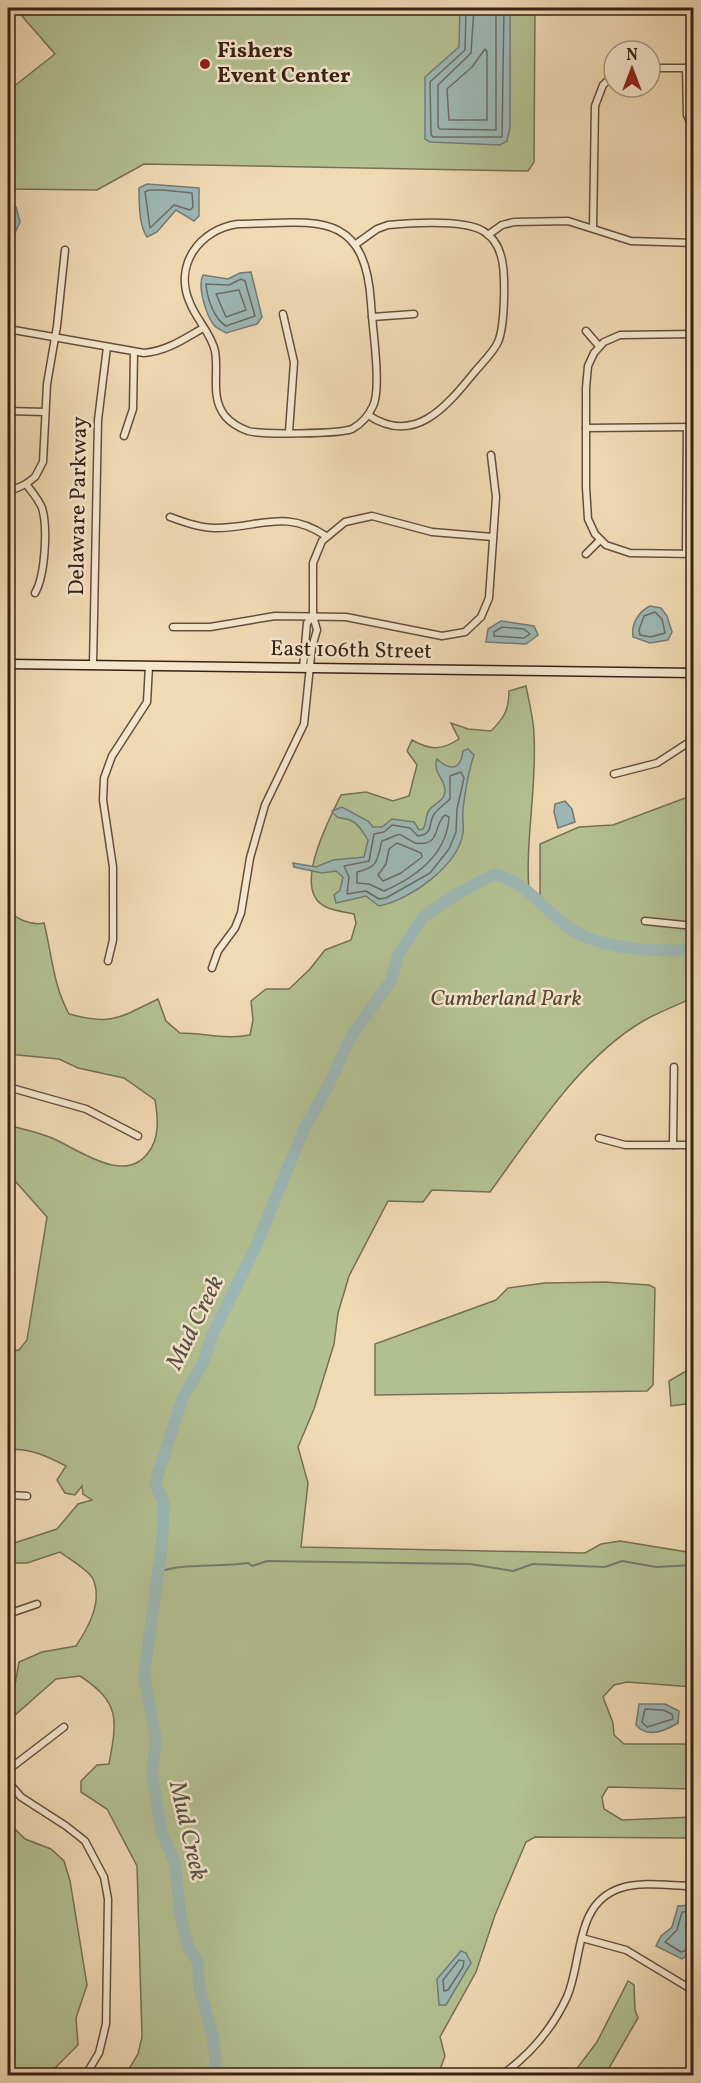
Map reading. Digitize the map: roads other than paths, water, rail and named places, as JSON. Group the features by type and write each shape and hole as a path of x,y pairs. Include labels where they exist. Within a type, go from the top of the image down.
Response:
{"main road":[{"name":"East 106th Street","path":"8,664 693,673"}],"street":[{"path":"662,68 693,68"},
{"path":"686,68 687,115 691,124"},
{"path":"593,228 595,106 602,88"},
{"path":"488,235 502,225 514,222 568,221 631,241 693,243"},
{"path":"310,223 338,230 356,244 368,271 372,317 377,394 368,415 359,424 343,431 246,430 225,417 216,393 215,350 189,301 185,277 192,252 210,232 238,224 310,223"},
{"path":"356,244 377,229 396,224 465,224 488,235 499,250 502,264 502,332 497,344 448,404 432,417 400,426 378,421 368,415"},
{"path":"8,492 35,477 43,462 45,412 65,250"},
{"path":"283,314 294,362 289,432"},
{"path":"372,317 414,314"},
{"path":"8,329 134,353 157,352 203,328"},
{"path":"586,331 599,346"},
{"path":"586,428 690,427 690,553 630,554 613,549 600,540 591,528 586,508 586,428 588,367 599,346 623,334 693,334"},
{"name":"Delaware Parkway","path":"93,665 98,430 106,347"},
{"path":"124,436 132,409 134,353"},
{"path":"8,411 45,412"},
{"path":"173,627 210,627 274,616 313,616 368,619 442,636 465,632 482,617 487,606 496,483 491,455"},
{"path":"26,484 39,502 43,515 43,573 35,593"},
{"path":"307,668 317,630 313,616 313,563 326,536 345,522 372,516 432,532 493,537"},
{"path":"170,517 213,528 275,520 293,521 326,536"},
{"path":"586,554 600,540"},
{"path":"212,968 218,951 235,928 241,913 250,858 265,805 304,724 307,623 313,616"},
{"path":"108,961 113,940 113,867 103,800 104,778 117,747 147,702 149,666"},
{"path":"614,774 657,763 693,739"},
{"path":"645,921 693,926"},
{"path":"673,1145 674,1067"},
{"path":"8,1087 86,1109 138,1136"},
{"path":"599,1138 615,1144 693,1145"},
{"path":"8,1496 27,1496"},
{"path":"8,1614 37,1604"},
{"path":"8,1770 64,1727"},
{"path":"8,1782 21,1797 85,1841 104,1877 108,1899 106,2025 99,2053 85,2076"},
{"path":"500,2076 529,2051 556,2018 573,1981 586,1919 595,1906 614,1891 636,1885 693,1886"},
{"path":"582,1938 626,1950 693,1991"}],"water":[{"path":"460,8 510,8 510,127 507,141 500,145 430,142 425,139 425,77 459,47"},
{"path":"147,184 199,188 199,216 194,221 176,210 157,232 147,237 141,221 139,188"},
{"path":"8,207 16,207 20,222 8,243"},
{"path":"251,272 262,317 257,324 226,333 215,326 208,315 201,286 203,275 228,279 240,273"},
{"path":"650,606 661,608 667,616 672,632 668,640 650,643 633,637 636,619"},
{"path":"501,621 534,626 538,635 526,644 486,642 488,629"},
{"path":"468,749 474,755 465,796 463,833 459,845 442,869 418,889 379,906 366,896 336,903 334,895 340,890 343,877 336,871 322,873 294,867 293,863 316,867 333,860 364,857 368,840 363,831 353,821 338,817 332,811 342,807 368,821 373,827 382,827 392,819 414,822 419,830 423,829 429,810 441,800 445,792 436,768 437,759 453,767 459,763 463,751"},
{"path":"565,801 572,809 575,822 558,828 554,812 555,804"},
{"path":"639,1704 665,1704 679,1711 678,1723 656,1732 640,1729 636,1725"},
{"path":"693,1905 692,1952 682,1959 656,1946 661,1936 672,1927 678,1906"},
{"path":"461,1951 466,1953 471,1963 446,2005 439,2005 437,1979"}],"waterway":[{"name":"Mud Creek","path":"217,2076 213,2037 199,1986 198,1962 188,1947 180,1914 175,1862 162,1834 152,1774 156,1739 144,1676 162,1545 164,1503 155,1484 182,1399 203,1363 212,1336 257,1244 303,1131 328,1086 352,1035 391,981 398,955 424,916 457,894 495,874 520,886 563,923 587,937 616,946 632,948 664,951 694,950"},
{"path":"158,1571 179,1567 248,1563 252,1566 267,1561 470,1564 513,1571 533,1564 605,1567 622,1561 656,1567 694,1565"}],"place":[{"name":"Fishers Event Center","path":"205,64"}],"park label":[{"name":"Cumberland Park","path":"506,999"}]}
